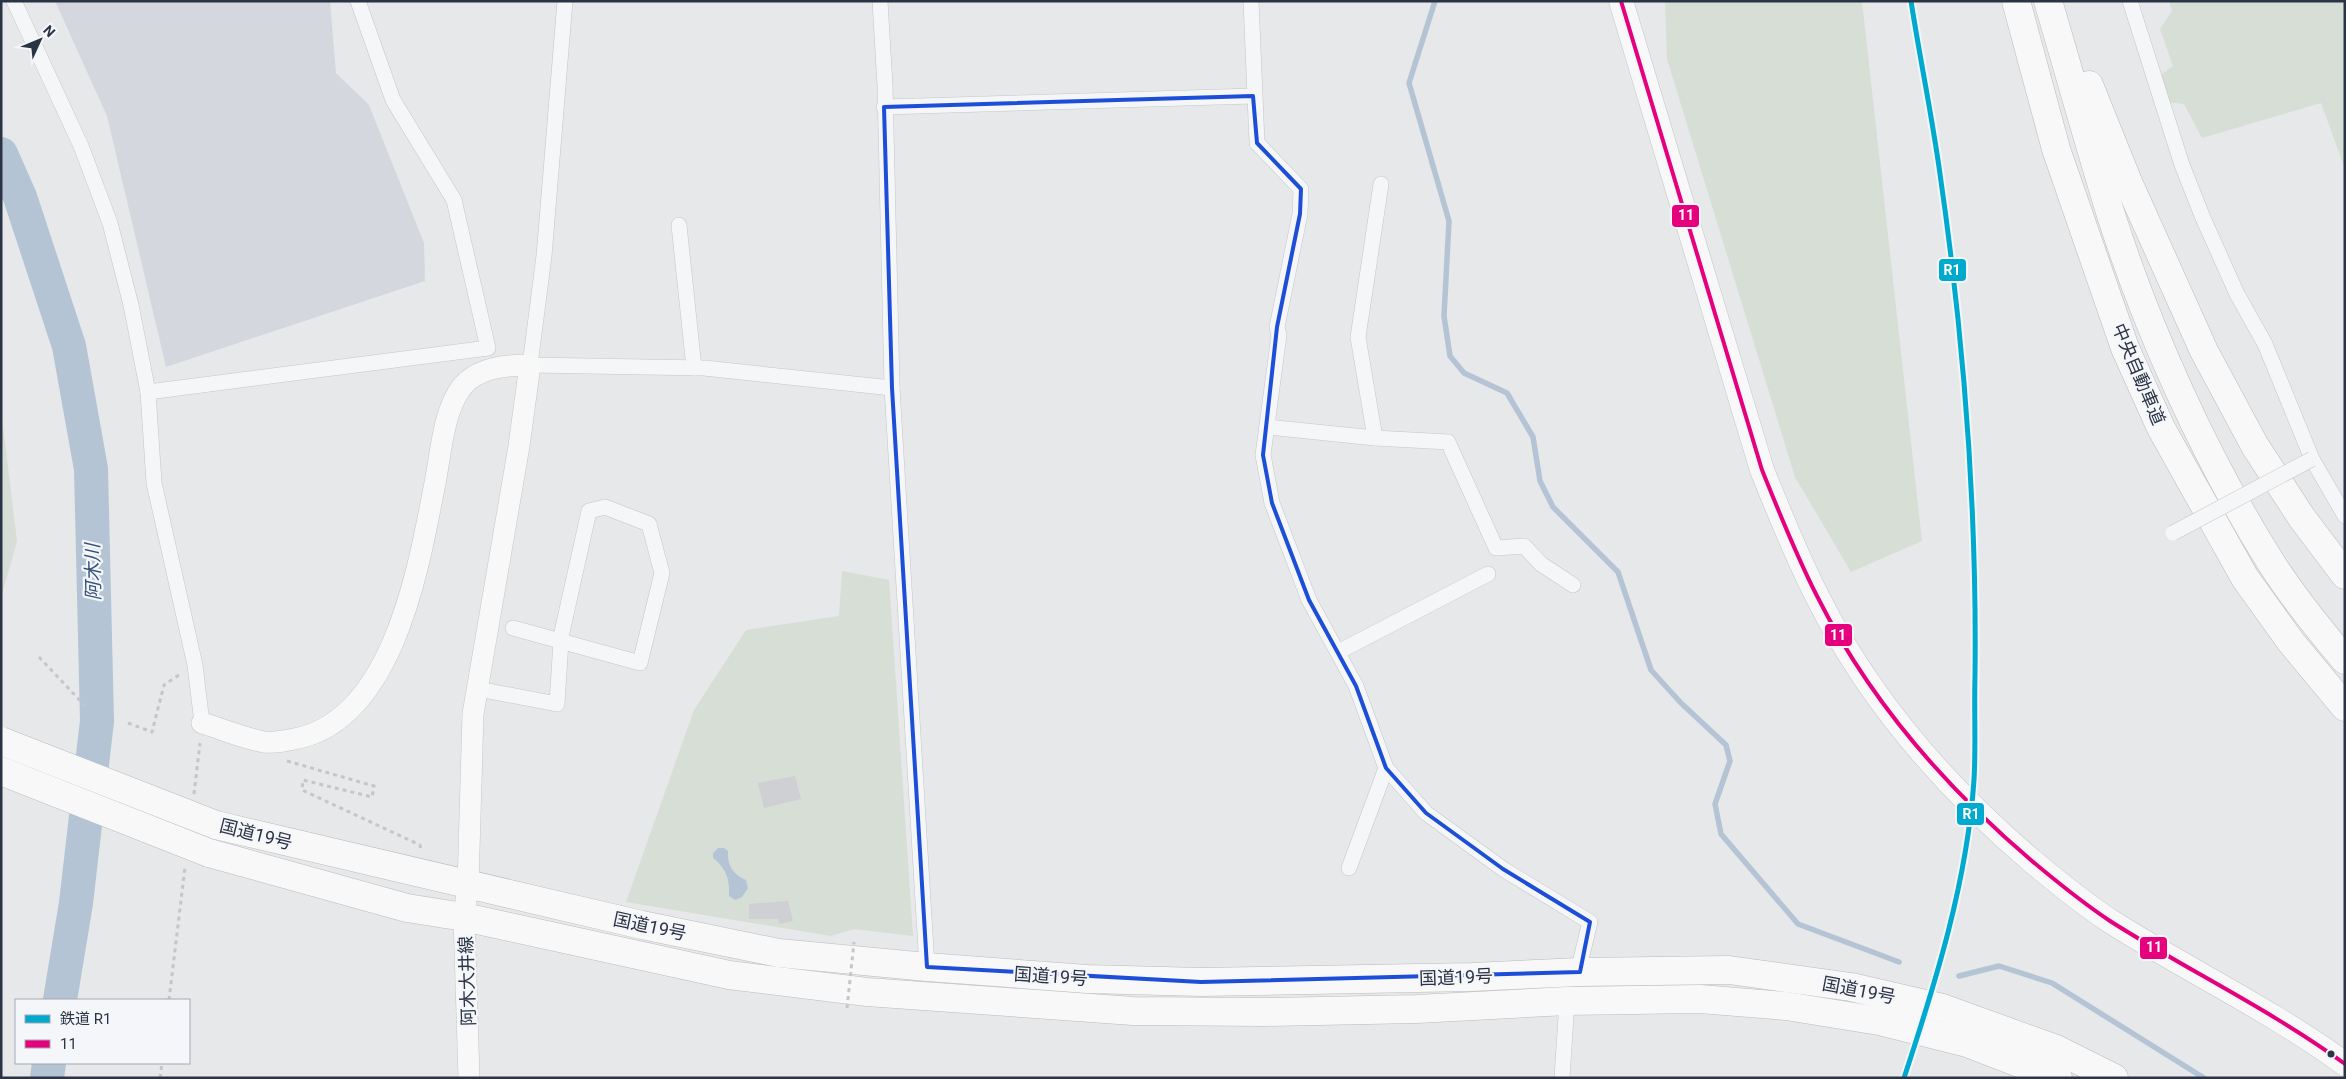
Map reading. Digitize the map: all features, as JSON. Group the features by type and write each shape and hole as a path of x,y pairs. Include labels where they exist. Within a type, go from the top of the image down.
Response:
{"highway":[{"name":"中央自動車道","path":"2016,1 2056,149 2125,348 2161,428 2245,578 2291,642 2345,707"},
{"name":"中央自動車道","path":"2048,1 2112,216 2158,342 2221,476 2270,562 2315,624 2345,660"},
{"path":"2053,1 2128,182 2204,351 2255,446 2302,518 2345,575"},
{"name":"国道19号","path":"1,741 216,825 642,925 779,953 927,967 1087,979 1201,982 1729,970 1851,987 1942,1008 2056,1049 2114,1078"},
{"name":"国道19号","path":"1,771 209,853 407,908 464,918 729,975 867,992 1142,1011 1265,1012 1418,1009 1567,1001 1700,999 1796,1008 1879,1021 1967,1043 2058,1078"}],"main road":[{"path":"1621,1 1762,470 1817,597 1850,653 1896,721 1975,810 2064,887 2109,920 2270,1016 2345,1064"}],"street":[{"path":"14,1 81,146 110,223 131,305 148,392 154,483 195,665 202,723 265,742 286,740 306,737 324,729 352,705 378,671 405,615 420,561 446,426 454,400 464,385 484,372 506,365 694,368 892,388"},
{"path":"148,392 488,348 454,200 393,100 358,1"},
{"path":"530,365 544,256 566,1"},
{"path":"880,1 885,86 892,388 927,967"},
{"path":"1251,1 1253,96 1257,143 1301,189 1300,214 1277,327 1279,335 1263,455 1272,503 1309,600 1356,686 1386,768 1426,813 1503,870 1590,922 1581,959 1580,972"},
{"path":"2130,1 2182,165 2237,294 2265,344 2312,459 2345,516"},
{"path":"884,107 1253,96"},
{"path":"1375,438 1358,337 1382,184"},
{"path":"679,225 694,368"},
{"name":"阿木大井線","path":"469,1078 464,918 468,885 474,714 519,446 530,365"},
{"path":"1267,427 1375,438 1448,442 1496,548 1524,546 1541,564 1573,585"},
{"path":"2173,533 2312,459"},
{"path":"478,689 557,704 561,641 589,511 605,507 649,524 662,573 640,662 561,641 513,628"},
{"path":"1338,652 1488,574"},
{"path":"1349,868 1386,768"},
{"path":"1562,1078 1567,1001"}],"path":[{"path":"39,657 88,709"},
{"path":"128,723 152,732 164,685 195,665"},
{"path":"286,760 374,786 372,798 303,780 302,790 420,845 422,852"},
{"path":"847,1008 854,942"},
{"path":"160,1078 162,1064"}],"highlighted area":[{"path":"1253,96 1257,143 1301,189 1300,214 1277,327 1263,455 1272,503 1309,600 1356,686 1386,768 1426,813 1503,869 1590,922 1580,972 1201,982 927,967 892,388 884,107"}],"shaded area":[{"path":"55,1 330,1 336,73 369,105 424,243 425,281 166,367 107,116"},
{"path":"1665,1 1862,1 1922,541 1851,572 1795,477 1667,59"},
{"path":"2169,1 2345,1 2345,169 2321,103 2202,138 2184,104 2167,102 2161,75 2173,66 2160,29 2172,11"},
{"path":"1,410 17,541 1,598"},
{"path":"842,571 889,580 913,936 854,929 831,936 626,902 694,710 746,630 839,616"}],"water":[{"path":"718,848 724,848 728,851 732,869 746,880 748,888 742,897 735,900 729,896 729,884 724,870 713,858 713,853"}],"building":[{"path":"795,776 801,799 764,808 758,783"},
{"path":"788,901 793,921 780,924 778,919 749,919 749,904"}],"waterway":[{"path":"1435,1 1409,83 1449,221 1444,316 1450,356 1464,373 1507,393 1533,437 1540,481 1553,507 1618,572 1651,670 1681,703 1726,745 1730,761 1715,804 1721,834 1798,924 1899,962"},
{"name":"阿木川","path":"1,154 20,197 69,346 91,469 97,721 76,903 60,999"},
{"path":"1959,976 1999,966 2052,983 2204,1078"},
{"name":"阿木川","path":"47,1078 49,1064"}],"rail line":[{"name":"R1","path":"1904,1078 1938,968 1957,894 1970,818 1975,754 1974,550 1962,362 1940,174 1911,1"}],"transit line":[{"name":"11","path":"1621,1 1762,470 1809,581 1837,634 1860,670 1884,705 1939,772 2000,833 2051,877 2110,921 2288,1026 2345,1064"}]}
